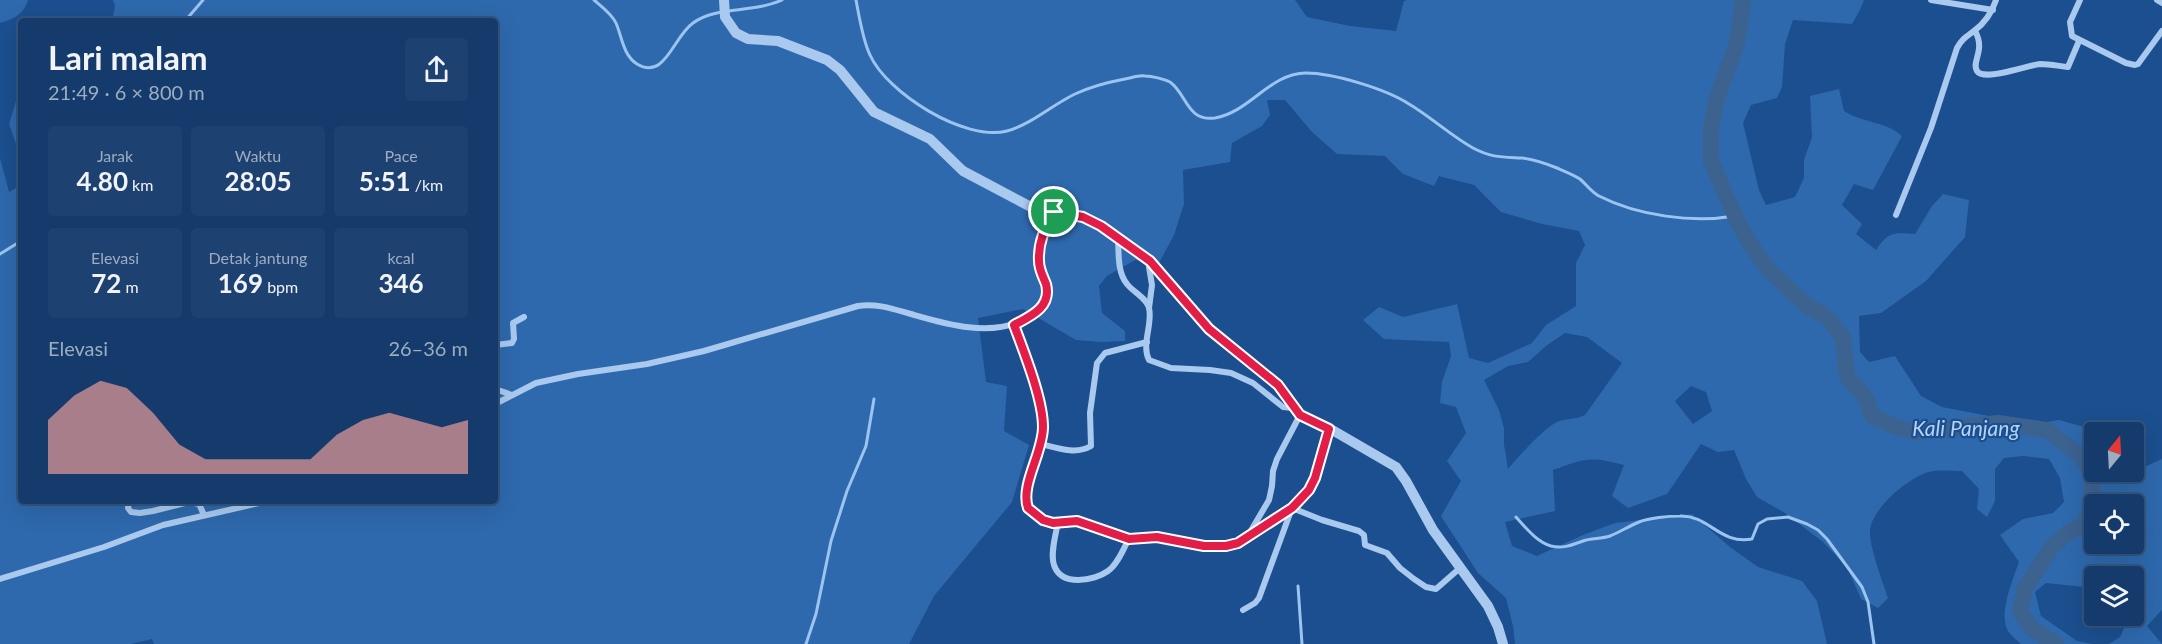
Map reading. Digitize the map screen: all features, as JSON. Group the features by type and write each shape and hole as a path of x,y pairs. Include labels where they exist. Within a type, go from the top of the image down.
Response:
{"street":[{"path":"1930,0 1993,10"},
{"path":"1896,215 1931,128 1957,48 1963,38 1975,31 1993,10 1996,0"},
{"path":"2080,0 2071,16 2069,27 2072,36 2126,63 2135,65 2162,31"},
{"path":"2157,0 2162,3"},
{"path":"724,9 731,28 744,38 773,39 831,63 848,79 874,112 930,139 963,171 980,181 1031,207 1083,217 1101,226 1150,261 1209,329 1278,385 1297,412"},
{"path":"1975,31 1981,45 1976,66 1978,73 1982,75 2039,64 2068,67 2079,41"},
{"path":"498,402 545,381 646,364 704,351 858,306 878,305 939,322 975,328 1014,325 1037,312 1044,304 1047,286 1039,265 1039,248 1043,233 1054,212"},
{"path":"1118,238 1123,277 1129,287 1149,308"},
{"path":"1150,261 1152,285 1146,356 1149,360 1173,369 1210,369 1231,373 1253,383 1283,407 1329,429 1396,468 1404,476 1433,530 1488,606 1503,644"},
{"path":"498,345 512,343 513,323 524,317"},
{"path":"1014,325 1028,363 1043,430 1026,495 1027,507 1043,520 1077,521 1129,539 1157,537 1215,547 1238,543 1292,508 1309,490 1315,478 1329,429"},
{"path":"1041,444 1083,451 1091,446 1090,413 1097,363 1105,353 1147,342"},
{"path":"498,389 512,395"},
{"path":"1247,537 1269,500 1273,471 1297,412"},
{"path":"129,504 131,512 140,513 179,504"},
{"path":"199,504 204,515"},
{"path":"0,579 104,547 163,525 254,504"},
{"path":"1292,508 1359,531 1364,535 1365,545 1387,553 1408,575 1426,587 1436,589 1460,568"},
{"path":"1243,610 1256,603 1259,598 1292,508"},
{"path":"1059,522 1054,541 1053,562 1059,572 1073,579 1088,580 1109,570 1129,539"}],"shaded area":[{"path":"0,0 28,0 18,15 0,23"},
{"path":"113,0 1295,0 1307,17 1350,26 1396,31 1404,1 1407,0 1864,0 1852,24 1793,20 1785,44 1782,87 1777,98 1751,105 1743,123 1759,190 1766,205 1795,197 1804,178 1804,160 1812,137 1810,96 1839,89 1844,111 1858,118 1889,127 1902,136 1873,190 1854,184 1842,205 1862,224 1856,234 1876,250 1892,234 1915,234 1932,206 1943,194 1969,200 1965,237 1926,281 1881,313 1859,316 1860,352 1869,362 1895,356 1921,396 1942,407 2015,421 2040,423 2059,420 2084,427 2084,482 2144,482 2144,467 2162,459 2162,610 2147,626 2162,644 2109,644 2120,637 2125,626 2144,626 2144,566 2084,566 2084,587 2046,583 2035,592 2041,616 2077,641 2092,644 2021,644 2008,631 2005,624 2006,606 2019,562 2000,535 2023,519 2053,513 2064,502 2060,478 2049,459 2023,456 2004,458 1995,469 1995,501 1987,517 1977,509 1979,489 1962,471 1925,473 1894,493 1877,512 1870,531 1874,555 1888,598 1878,608 1861,599 1847,567 1823,542 1785,513 1757,497 1746,479 1734,450 1718,452 1701,444 1667,494 1628,508 1612,496 1624,465 1595,459 1553,470 1555,511 1505,522 1512,546 1537,556 1615,523 1692,514 1730,547 1758,567 1802,581 1817,601 1827,644 1515,644 1506,598 1478,573 1441,516 1461,481 1447,461 1466,433 1456,407 1440,403 1442,382 1451,356 1449,342 1384,339 1363,320 1379,307 1403,317 1457,304 1469,358 1488,363 1532,343 1546,325 1576,306 1576,263 1585,245 1579,231 1542,224 1501,212 1474,185 1439,176 1434,186 1403,174 1385,156 1337,154 1312,132 1285,100 1267,100 1270,115 1262,126 1232,143 1230,162 1183,170 1184,204 1174,235 1159,263 1135,260 1107,276 1099,286 1102,313 1125,331 1125,341 1076,340 1023,309 978,318 986,382 1007,386 1004,431 1029,445 1012,502 934,596 909,644 154,644 152,639 131,644 0,644 0,158 9,192 18,187 18,504 498,504 498,18 113,18 115,6","holes":["1565,333 1587,337 1622,363 1585,415 1551,425 1508,469 1504,428 1499,410 1484,380 1508,366 1528,362","1691,386 1706,392 1712,411 1693,424 1675,401"]},
{"path":"18,95 18,150 9,124"}],"waterway":[{"path":"188,18 203,0"},
{"path":"594,0 614,20 632,60 647,68 655,67 662,62 686,29 702,18 713,14 760,7 782,0"},
{"path":"856,0 865,43 879,70 910,99 950,122 970,129 990,132 1007,131 1025,124 1081,91 1140,76 1170,82 1193,112 1206,118 1215,118 1239,108 1282,79 1306,73 1317,74 1344,79 1399,98 1473,148 1486,154 1531,159 1553,166 1580,179 1599,196 1631,209 1684,218 1735,216"},
{"name":"Kali Panjang","path":"1743,0 1737,43 1716,101 1711,130 1711,161 1735,216 1767,268 1806,305 1828,318 1843,338 1847,377 1866,398 1872,416 1896,427 1916,432 1998,423 2047,430 2082,457 2093,476 2090,510 2083,525 2066,534 2052,547 2025,588 2020,611 2031,628 2056,644"},
{"path":"0,254 18,243"},
{"path":"806,644 816,614 831,541 847,491 866,446 874,399"},
{"path":"1516,517 1541,541 1560,547 1610,536 1643,521 1675,516 1699,520 1731,538 1752,539 1758,524 1767,519 1788,517 1818,530 1862,587 1868,602 1874,644"},
{"path":"1298,586 1302,644"}],"route":[{"path":"1054,212 1083,217 1101,226 1150,261 1198,318 1222,341 1278,385 1300,415 1329,429 1315,478 1309,490 1292,508 1238,543 1215,547 1157,537 1129,539 1077,521 1053,523 1038,518 1027,507 1026,495 1043,430 1028,363 1014,325 1037,312 1047,297 1047,286 1039,265 1039,248 1043,233 1054,212"}]}
